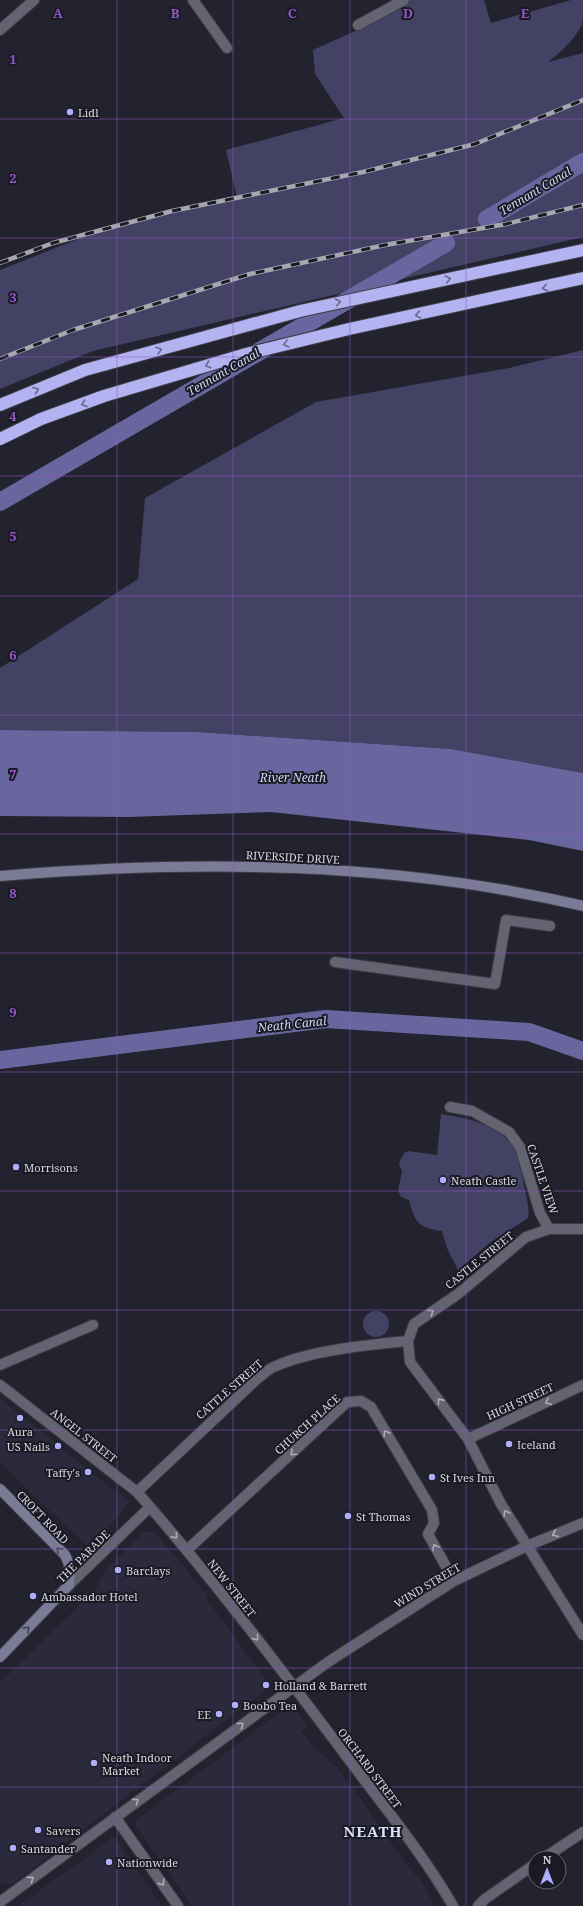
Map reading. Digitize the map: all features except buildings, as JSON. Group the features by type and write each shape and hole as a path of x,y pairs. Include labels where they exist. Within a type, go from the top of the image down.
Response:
{"highway":[{"path":"0,405 85,370 300,311 583,250"},
{"path":"0,439 41,419 104,396 246,354 324,335 583,278"}],"main road":[{"name":"RIVERSIDE DRIVE","path":"0,876 129,867 276,868 465,883 530,894 583,906"},
{"name":"CROFT ROAD","path":"0,1490 65,1555 69,1562 69,1585"},
{"name":"THE PARADE","path":"0,1657 69,1585"}],"street":[{"path":"0,30 34,0"},
{"path":"193,0 227,48"},
{"path":"358,25 386,4 404,0"},
{"path":"335,962 495,984 506,920 550,926"},
{"name":"CASTLE VIEW","path":"450,1107 472,1111 509,1132 520,1146 540,1213 548,1229"},
{"name":"CASTLE STREET","path":"408,1341 414,1324 458,1294 526,1237 548,1229 583,1229"},
{"path":"0,1365 93,1325"},
{"path":"408,1341 410,1362 448,1410 468,1439 501,1504 583,1635"},
{"name":"CATTLE STREET","path":"137,1492 258,1378 275,1366 299,1358 335,1351 408,1341"},
{"name":"ANGEL STREET","path":"0,1385 137,1492 150,1507"},
{"name":"HIGH STREET","path":"468,1439 583,1385"},
{"name":"CHURCH PLACE","path":"187,1550 347,1402 361,1401 371,1408 432,1510 434,1523 428,1534 454,1581"},
{"name":"THE PARADE","path":"69,1585 150,1507"},
{"name":"NEW STREET","path":"150,1507 187,1550 293,1686"},
{"name":"WIND STREET","path":"0,1902 293,1686 328,1662 454,1581 527,1546 583,1523"},
{"name":"ORCHARD STREET","path":"293,1686 436,1877 453,1906"},
{"path":"115,1817 178,1906"},
{"path":"556,1850 583,1832"},
{"path":"478,1906 485,1899 527,1870"}],"shaded area":[{"path":"409,0 484,0 491,23 571,0 583,0 583,19 578,31 564,48 548,62 583,53 583,237 93,351 0,389 0,270 108,227 237,197 226,150 344,118 315,74 313,50 353,32"},
{"path":"583,350 583,773 451,749 198,732 0,730 0,668 138,579 145,498 316,402 509,368"},
{"path":"441,1114 472,1120 492,1128 508,1140 519,1157 528,1206 528,1218 491,1242 458,1270 447,1248 442,1231 428,1228 419,1223 413,1214 409,1200 401,1197 398,1190 402,1172 399,1163 404,1153 408,1151 437,1155"},
{"path":"376,1311 385,1315 389,1324 385,1333 376,1337 367,1333 363,1324 367,1315"},
{"path":"0,1398 113,1490 115,1489 130,1501 93,1547 87,1546 0,1463"},
{"path":"144,1532 155,1532 208,1596 206,1598 267,1682 267,1689 11,1885 0,1882 0,1683 96,1589 106,1569"},
{"path":"292,1703 307,1726 301,1731 313,1746 341,1772 404,1861 422,1883 435,1906 192,1906 136,1826 136,1820"},
{"path":"114,1836 162,1906 18,1906 80,1862"}],"water":[{"name":"River Neath","path":"0,730 198,732 451,749 583,773 583,851 529,840 271,812 128,817 0,816"}],"waterway":[{"name":"Tennant Canal","path":"487,219 583,162"},
{"name":"Tennant Canal","path":"0,502 446,243"},
{"name":"Neath Canal","path":"0,1060 326,1019 529,1032 583,1051"}],"railway":[{"path":"0,263 53,243 172,211 363,172 475,144 583,100"},
{"path":"0,359 73,330 250,274 385,245 506,224 583,205"}],"place":[{"name":"Lidl","path":"70,112"},
{"name":"Morrisons","path":"16,1167"},
{"name":"Neath Castle","path":"443,1180"},
{"name":"Aura","path":"20,1418"},
{"name":"Iceland","path":"509,1444"},
{"name":"US Nails","path":"58,1446"},
{"name":"Taffy's","path":"88,1472"},
{"name":"St Ives Inn","path":"432,1477"},
{"name":"St Thomas","path":"348,1516"},
{"name":"Barclays","path":"118,1570"},
{"name":"Ambassador Hotel","path":"33,1596"},
{"name":"Holland & Barrett","path":"266,1685"},
{"name":"Boobo Tea","path":"235,1705"},
{"name":"EE","path":"219,1714"},
{"name":"Neath Indoor Market","path":"94,1763"},
{"name":"Savers","path":"38,1830"},
{"name":"Santander","path":"13,1848"},
{"name":"Nationwide","path":"109,1862"}],"district":[{"name":"NEATH","path":"373,1831"}]}
